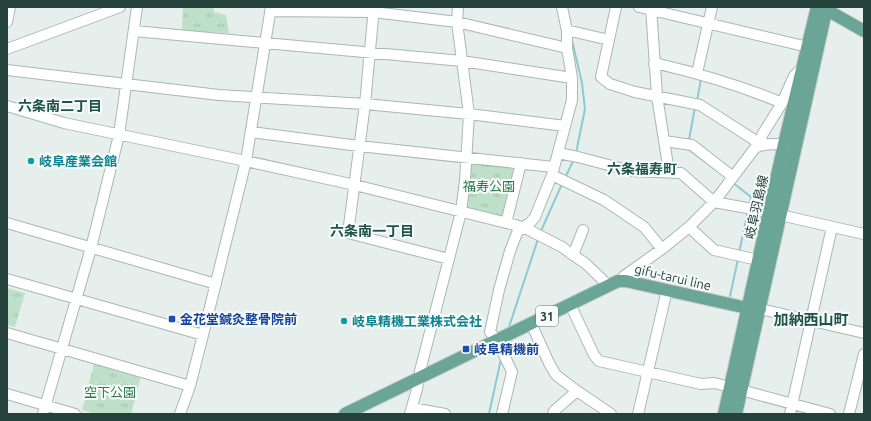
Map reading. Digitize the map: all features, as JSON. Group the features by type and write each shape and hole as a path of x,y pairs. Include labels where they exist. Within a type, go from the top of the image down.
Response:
{"main road":[{"path":"821,8 864,31"},
{"name":"岐阜羽島線","path":"724,414 736,389 760,309 784,144 808,47 821,8"},
{"name":"岐阜羽島線","path":"736,414 736,389 747,308 758,260 774,214 821,8"},
{"name":"gifu-tarui line","path":"345,414 618,281 626,281 747,308 760,309"}],"street":[{"path":"7,22 10,7"},
{"path":"7,50 120,7"},
{"path":"44,410 91,248 119,135 137,7"},
{"path":"445,414 411,411 461,212 470,114 457,22 458,7"},
{"path":"502,414 512,372 497,340 490,332 499,290 517,233 523,227 530,224 535,217 553,171 572,100 572,78 567,48 567,31 561,7"},
{"path":"616,7 601,77 610,84 634,92 700,105 760,145"},
{"path":"639,7 808,47"},
{"path":"697,73 712,7"},
{"path":"180,414 190,386 246,161 252,132 271,9 374,9 457,22 567,48"},
{"path":"374,9 365,104 348,233 449,259"},
{"path":"651,9 656,96 669,172"},
{"path":"134,31 462,61 572,78"},
{"path":"567,31 609,40"},
{"path":"654,64 697,73 749,89 782,103"},
{"path":"760,145 762,135 782,103 794,76 803,66"},
{"path":"7,70 219,95 365,104 470,114 565,126"},
{"path":"7,106 64,123 246,161 523,227 573,254 585,263 608,285"},
{"path":"252,132 359,146 521,163 553,171 604,200 644,226 662,249"},
{"path":"664,141 692,145 733,177"},
{"path":"621,281 624,276 662,249 689,227 714,202 755,148 760,145 784,144"},
{"path":"558,153 631,171 681,173 714,202 864,234"},
{"path":"506,223 521,163"},
{"path":"7,223 216,284"},
{"path":"689,227 714,250 758,260"},
{"path":"791,409 832,227"},
{"path":"573,254 583,230"},
{"path":"7,279 203,335"},
{"path":"638,414 667,290"},
{"path":"570,304 594,355 599,361 701,384 714,383 736,389 791,409 830,414"},
{"path":"760,309 864,333"},
{"path":"531,323 548,363 556,374 577,391 611,414"},
{"path":"7,333 190,386"},
{"path":"849,414 864,354"},
{"path":"553,414 554,410 577,391"},
{"path":"7,394 44,410 75,414"}],"green space":[{"path":"183,7 214,7 214,12 226,15 229,33 182,31"},
{"name":"福寿公園","path":"468,160 519,164 506,221 462,211"},
{"path":"7,288 25,293 15,327 7,325"},
{"name":"空下公園","path":"94,364 141,376 131,414 95,414 82,410"}],"waterway":[{"path":"571,36 582,83 585,109 576,153"},
{"path":"659,69 676,73"},
{"path":"697,101 700,79"},
{"path":"689,140 695,107"},
{"path":"688,149 718,171"},
{"path":"565,178 574,159"},
{"path":"732,182 751,197 750,204"},
{"path":"540,233 562,184"},
{"path":"739,253 748,211"},
{"path":"508,330 538,239"},
{"path":"730,296 738,259"},
{"path":"489,414 501,359"}],"place":[{"name":"岐阜産業会館","path":"31,161"},
{"name":"金花堂鍼灸整骨院前","path":"172,319"},
{"name":"岐阜精機工業株式会社","path":"344,321"},
{"name":"岐阜精機前","path":"466,349"}],"district":[{"name":"六条南二丁目","path":"60,106"},
{"name":"六条福寿町","path":"642,169"},
{"name":"六条南一丁目","path":"372,231"},
{"name":"加納西山町","path":"811,319"}]}
